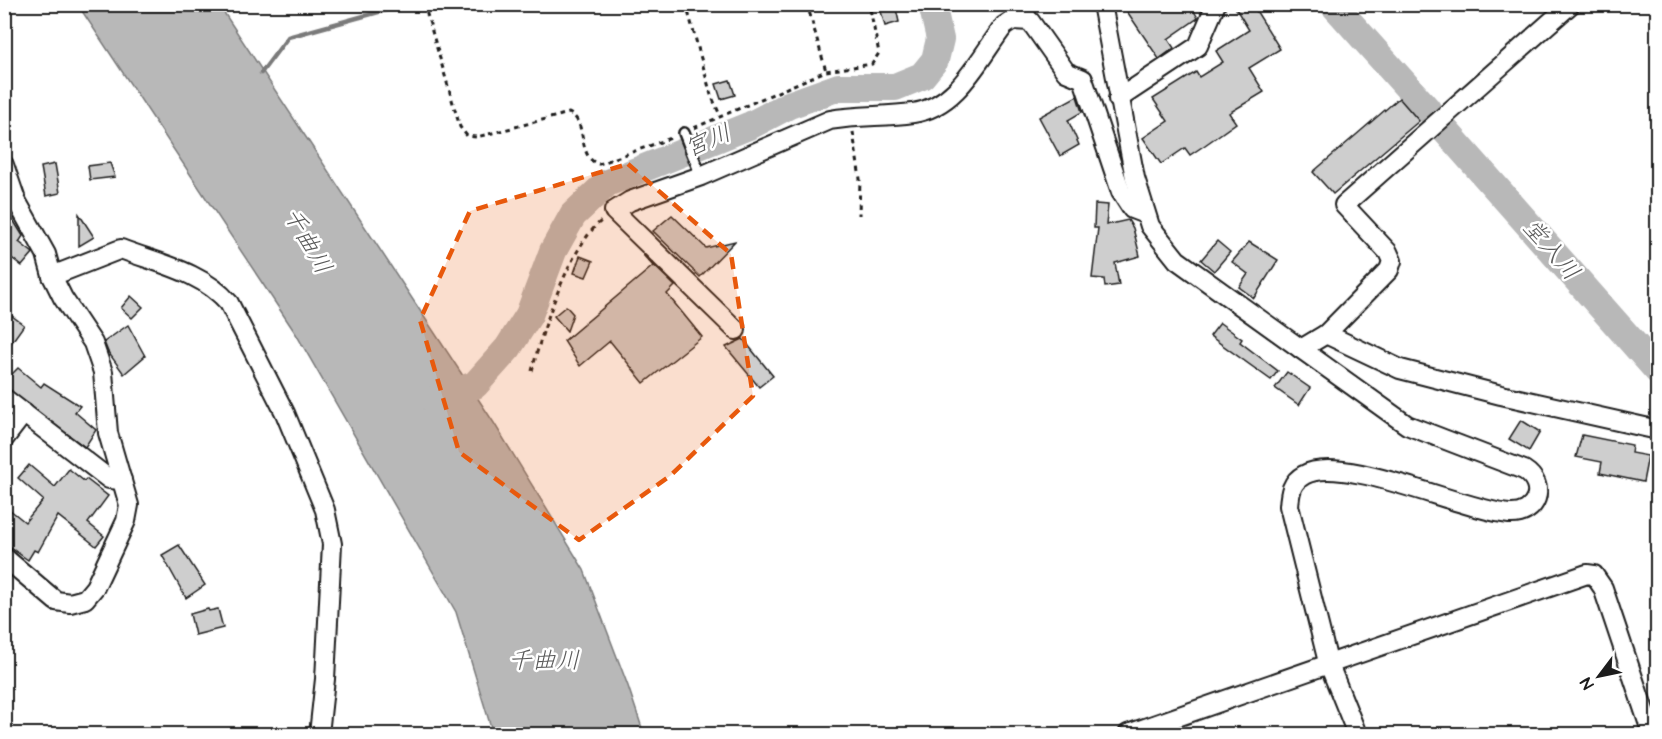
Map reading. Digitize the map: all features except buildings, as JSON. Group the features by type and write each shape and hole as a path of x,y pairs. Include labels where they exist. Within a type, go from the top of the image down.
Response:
{"street":[{"path":"1102,4 1118,99 1145,214 1158,238 1177,260 1407,425 1524,470 1537,484 1538,497 1531,508 1517,514 1509,514 1491,512 1361,474 1314,471 1296,481 1291,489 1289,506 1328,663 1357,735"},
{"path":"1118,99 1198,46 1216,4"},
{"path":"1301,349 1326,334 1389,270 1392,261 1388,252 1344,205 1571,4"},
{"path":"736,330 614,211 698,168 830,120 851,116 915,113 932,108 959,87 1004,26 1030,13 1066,72 1083,79 1121,192 1132,209 1145,214"},
{"path":"1083,79 1111,62"},
{"path":"4,165 16,200 46,254 52,276 63,298 93,343 103,372 108,433 129,505 126,521 95,587 85,599 70,603 56,601 4,557"},
{"path":"52,276 121,249 204,281 219,291 229,303 285,413 325,510 332,544 325,679 319,735"},
{"path":"1326,334 1400,369 1502,395 1658,430"},
{"path":"4,398 109,479 122,480"},
{"path":"4,439 24,413"},
{"path":"1128,735 1577,577 1594,575 1603,588 1652,735"}],"lane":[{"path":"685,136 698,168"}],"path":[{"path":"424,4 460,127 467,136 477,136 569,112 576,118 588,156 599,165 685,136 720,116 826,71 868,66 879,53 869,4"},
{"path":"686,4 711,95 720,116"},
{"path":"807,4 826,71"},
{"path":"851,116 860,179 859,215"},
{"path":"532,370 540,338 571,265 594,227 614,211"}],"highlighted area":[{"path":"628,164 731,254 753,396 670,476 579,540 459,452 420,320 470,211"}],"water":[{"name":"千曲川","path":"78,5 219,5 494,423 584,570 644,734 493,734 456,612 296,334"}],"waterway":[{"name":"宮川","path":"434,400 475,385 508,348 529,315 553,251 573,215 607,183 751,125 789,105 839,87 895,87 922,76 935,60 940,39 932,4"},
{"name":"堂入川","path":"1333,4 1427,109"},
{"path":"261,73 288,37 404,5"},
{"name":"堂入川","path":"1444,129 1658,371"}]}
